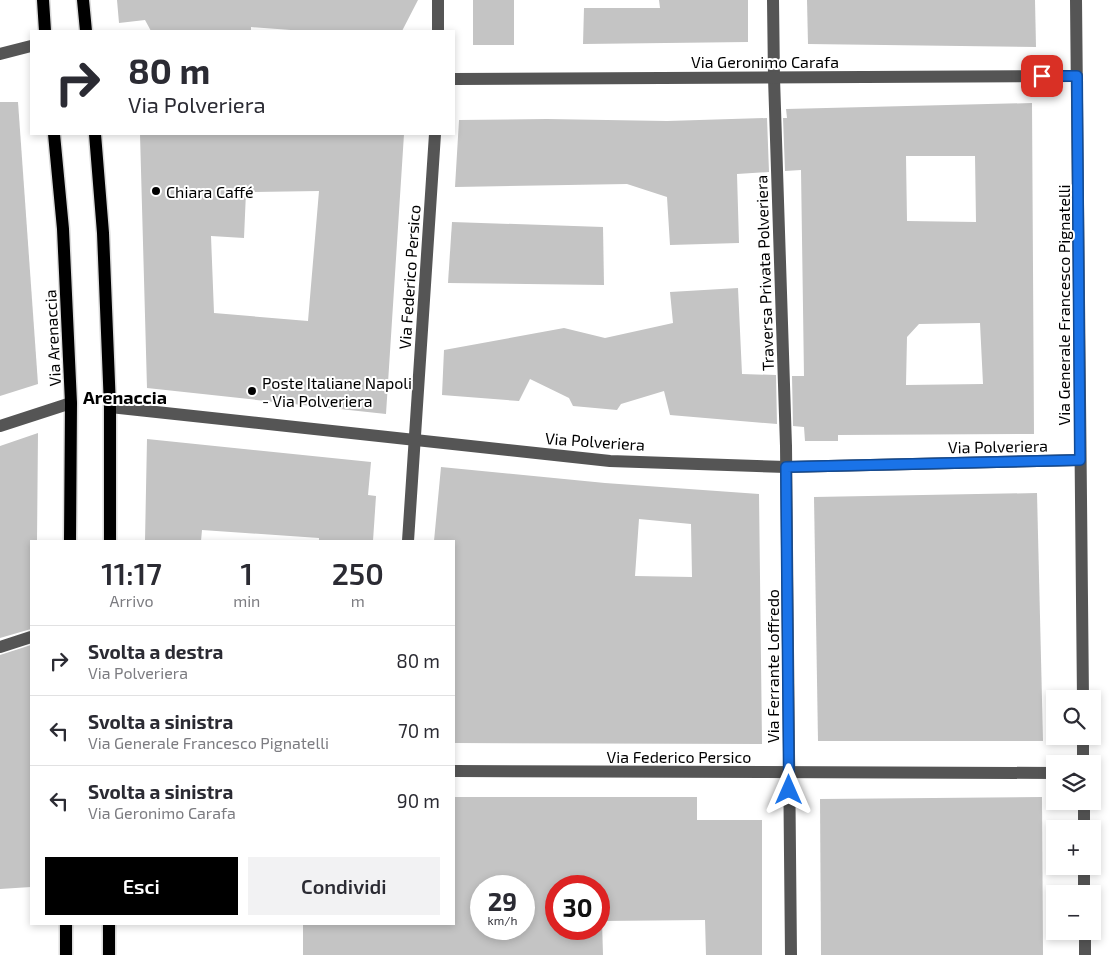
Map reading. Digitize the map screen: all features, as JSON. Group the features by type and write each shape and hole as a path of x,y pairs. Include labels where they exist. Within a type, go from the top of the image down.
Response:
{"main road":[{"path":"43,0 46,30"},
{"path":"83,0 86,30"},
{"name":"Via Arenaccia","path":"54,135 63,229 71,403 70,540"},
{"path":"95,135 103,234 110,407 110,540"},
{"path":"66,925 66,955"},
{"path":"109,925 109,955"}],"street":[{"path":"438,0 438,30"},
{"name":"Traversa Privata Polveriera","path":"773,0 786,467"},
{"name":"Via Generale Francesco Pignatelli","path":"1076,0 1083,690"},
{"path":"0,54 30,46"},
{"name":"Via Geronimo Carafa","path":"455,79 1077,76"},
{"name":"Via Federico Persico","path":"408,540 435,135"},
{"path":"0,426 71,403"},
{"name":"Via Polveriera","path":"110,407 610,461 786,467 1080,460"},
{"name":"Via Ferrante Loffredo","path":"786,467 791,955"},
{"path":"0,647 30,637"},
{"name":"Via Federico Persico","path":"455,771 1046,773"},
{"path":"1085,940 1085,955"}],"building":[{"path":"117,0 418,0 403,30 291,30 251,27 251,30 150,30 145,20 119,23"},
{"path":"473,0 514,0 514,45 473,45"},
{"path":"659,0 748,0 748,42 583,44 584,8 660,8"},
{"path":"807,0 1035,0 1036,47 808,44"},
{"path":"0,102 18,102 38,384 0,396"},
{"path":"1032,103 1034,434 838,435 838,441 805,441 804,427 793,426 792,376 804,376 801,170 785,171 783,118 787,118 786,109","holes":["906,156 975,156 976,222 907,221","980,323 983,384 906,385 907,337 919,324"]},
{"path":"767,118 769,172 737,174 739,243 670,245 667,197 627,184 455,187 459,120 667,121"},
{"path":"140,135 404,135 386,414 147,388","holes":["319,191 308,321 214,313 211,236 244,238 246,192"]},
{"path":"452,222 603,227 604,285 448,283"},
{"path":"738,288 742,374 776,375 777,424 670,415 664,391 621,404 617,410 573,406 569,398 530,379 519,401 442,395 444,350 564,328 605,338 673,323 670,292"},
{"path":"38,433 37,540 30,540 30,629 0,638 0,446"},
{"path":"147,439 371,462 368,495 376,496 373,540 319,540 319,538 202,530 201,540 145,540"},
{"path":"441,467 605,483 759,494 762,744 455,743 455,540 434,540","holes":["639,519 691,524 692,577 635,576"]},
{"path":"1037,493 1043,741 818,741 814,497"},
{"path":"30,645 30,887 0,889 0,655"},
{"path":"455,797 697,797 697,820 762,820 762,955 706,955 705,920 610,921 610,875 545,875 545,940 603,940 603,955 303,955 303,925 455,925"},
{"path":"1042,797 1043,955 821,955 820,799"}],"place":[{"name":"Chiara Caffé","path":"156,191"},
{"name":"Poste Italiane Napoli - Via Polveriera","path":"252,391"}],"district":[{"name":"Arenaccia","path":"125,397"}],"route":[{"path":"789,790 786,467 1080,460 1077,76 1042,76"}]}
